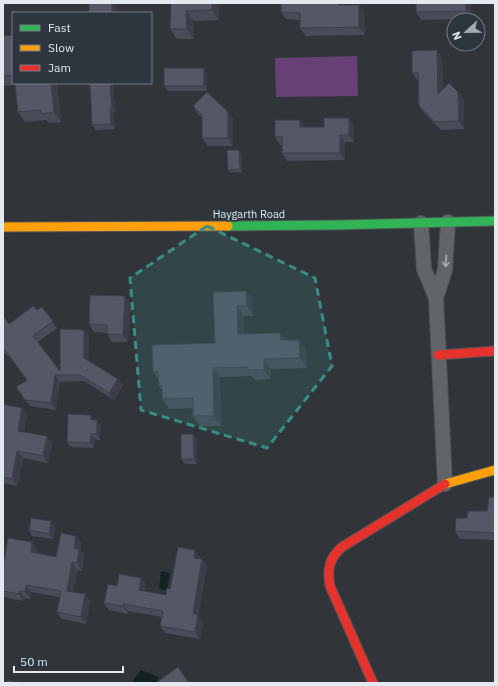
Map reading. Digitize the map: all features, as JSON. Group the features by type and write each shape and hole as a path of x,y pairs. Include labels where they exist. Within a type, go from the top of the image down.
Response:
{"street":[{"name":"Haygarth Road","path":"3,227 336,225 495,221"},
{"path":"445,484 436,298 445,270 448,222"},
{"path":"421,223 424,269 436,298"},
{"path":"438,355 495,351"},
{"path":"373,683 330,586 328,566 332,557 342,547 445,484 495,470"}],"highlighted area":[{"path":"207,226 315,278 332,366 267,448 141,410 130,278"}],"shaded area":[{"path":"357,56 358,96 276,97 275,58"},
{"path":"161,571 170,573 167,591 159,589"},
{"path":"141,670 159,677 157,683 134,683 133,680"}],"building":[{"path":"89,3 112,3 112,12 89,12"},
{"path":"171,3 212,3 212,10 186,11 187,29 170,29"},
{"path":"281,3 339,3 339,5 359,5 359,27 300,28 300,13 281,12"},
{"path":"416,3 466,3 466,11 416,12"},
{"path":"12,35 12,75 3,76 3,36"},
{"path":"437,50 438,94 449,83 458,92 459,121 435,122 419,106 418,73 412,73 412,51"},
{"path":"164,68 204,68 204,86 164,86"},
{"path":"15,84 51,84 54,112 42,114 41,110 18,112"},
{"path":"90,84 110,84 112,107 110,107 111,124 92,125"},
{"path":"207,92 228,112 228,138 202,138 202,115 193,106"},
{"path":"324,118 349,118 349,135 340,135 340,153 282,153 282,137 275,137 275,120 300,120 300,127 324,127"},
{"path":"227,150 239,150 240,169 228,170"},
{"path":"246,291 247,306 237,306 238,334 280,333 281,340 299,340 300,358 264,359 264,370 248,370 248,367 213,368 214,416 193,416 193,398 162,399 162,386 159,386 158,372 153,372 152,345 215,343 213,292"},
{"path":"90,295 125,296 123,335 107,334 107,325 89,324"},
{"path":"33,306 37,310 42,307 53,321 33,336 60,371 60,329 84,330 84,358 118,379 109,393 80,375 55,375 51,403 25,400 16,387 27,380 3,349 3,318 4,317 9,324"},
{"path":"3,404 22,408 18,431 47,436 43,456 17,451 12,479 3,477"},
{"path":"68,414 91,415 91,420 97,420 97,434 91,434 91,443 67,442"},
{"path":"181,434 193,434 194,459 181,459"},
{"path":"489,497 495,497 495,533 455,531 456,518 467,518 468,511 487,511"},
{"path":"31,518 51,521 49,534 29,530"},
{"path":"61,533 76,536 74,548 79,549 77,563 72,562 67,591 85,594 81,617 57,612 61,591 26,585 25,591 20,591 19,594 3,591 3,567 8,538 32,542 31,552 56,557"},
{"path":"178,547 195,550 194,558 202,559 193,614 198,615 195,632 160,626 163,611 123,604 123,606 104,603 108,584 117,586 119,574 141,578 139,590 166,595 167,588 170,589"},
{"path":"178,667 189,683 156,683"},
{"path":"7,680 23,683 7,683"}],"traffic: fast":[{"path":"228,226 495,221"}],"traffic: slow":[{"path":"3,227 228,226"},
{"path":"445,484 495,470"}],"traffic: jam":[{"path":"438,355 495,351"},
{"path":"373,683 330,586 330,565 334,555 342,547 445,484"}]}
